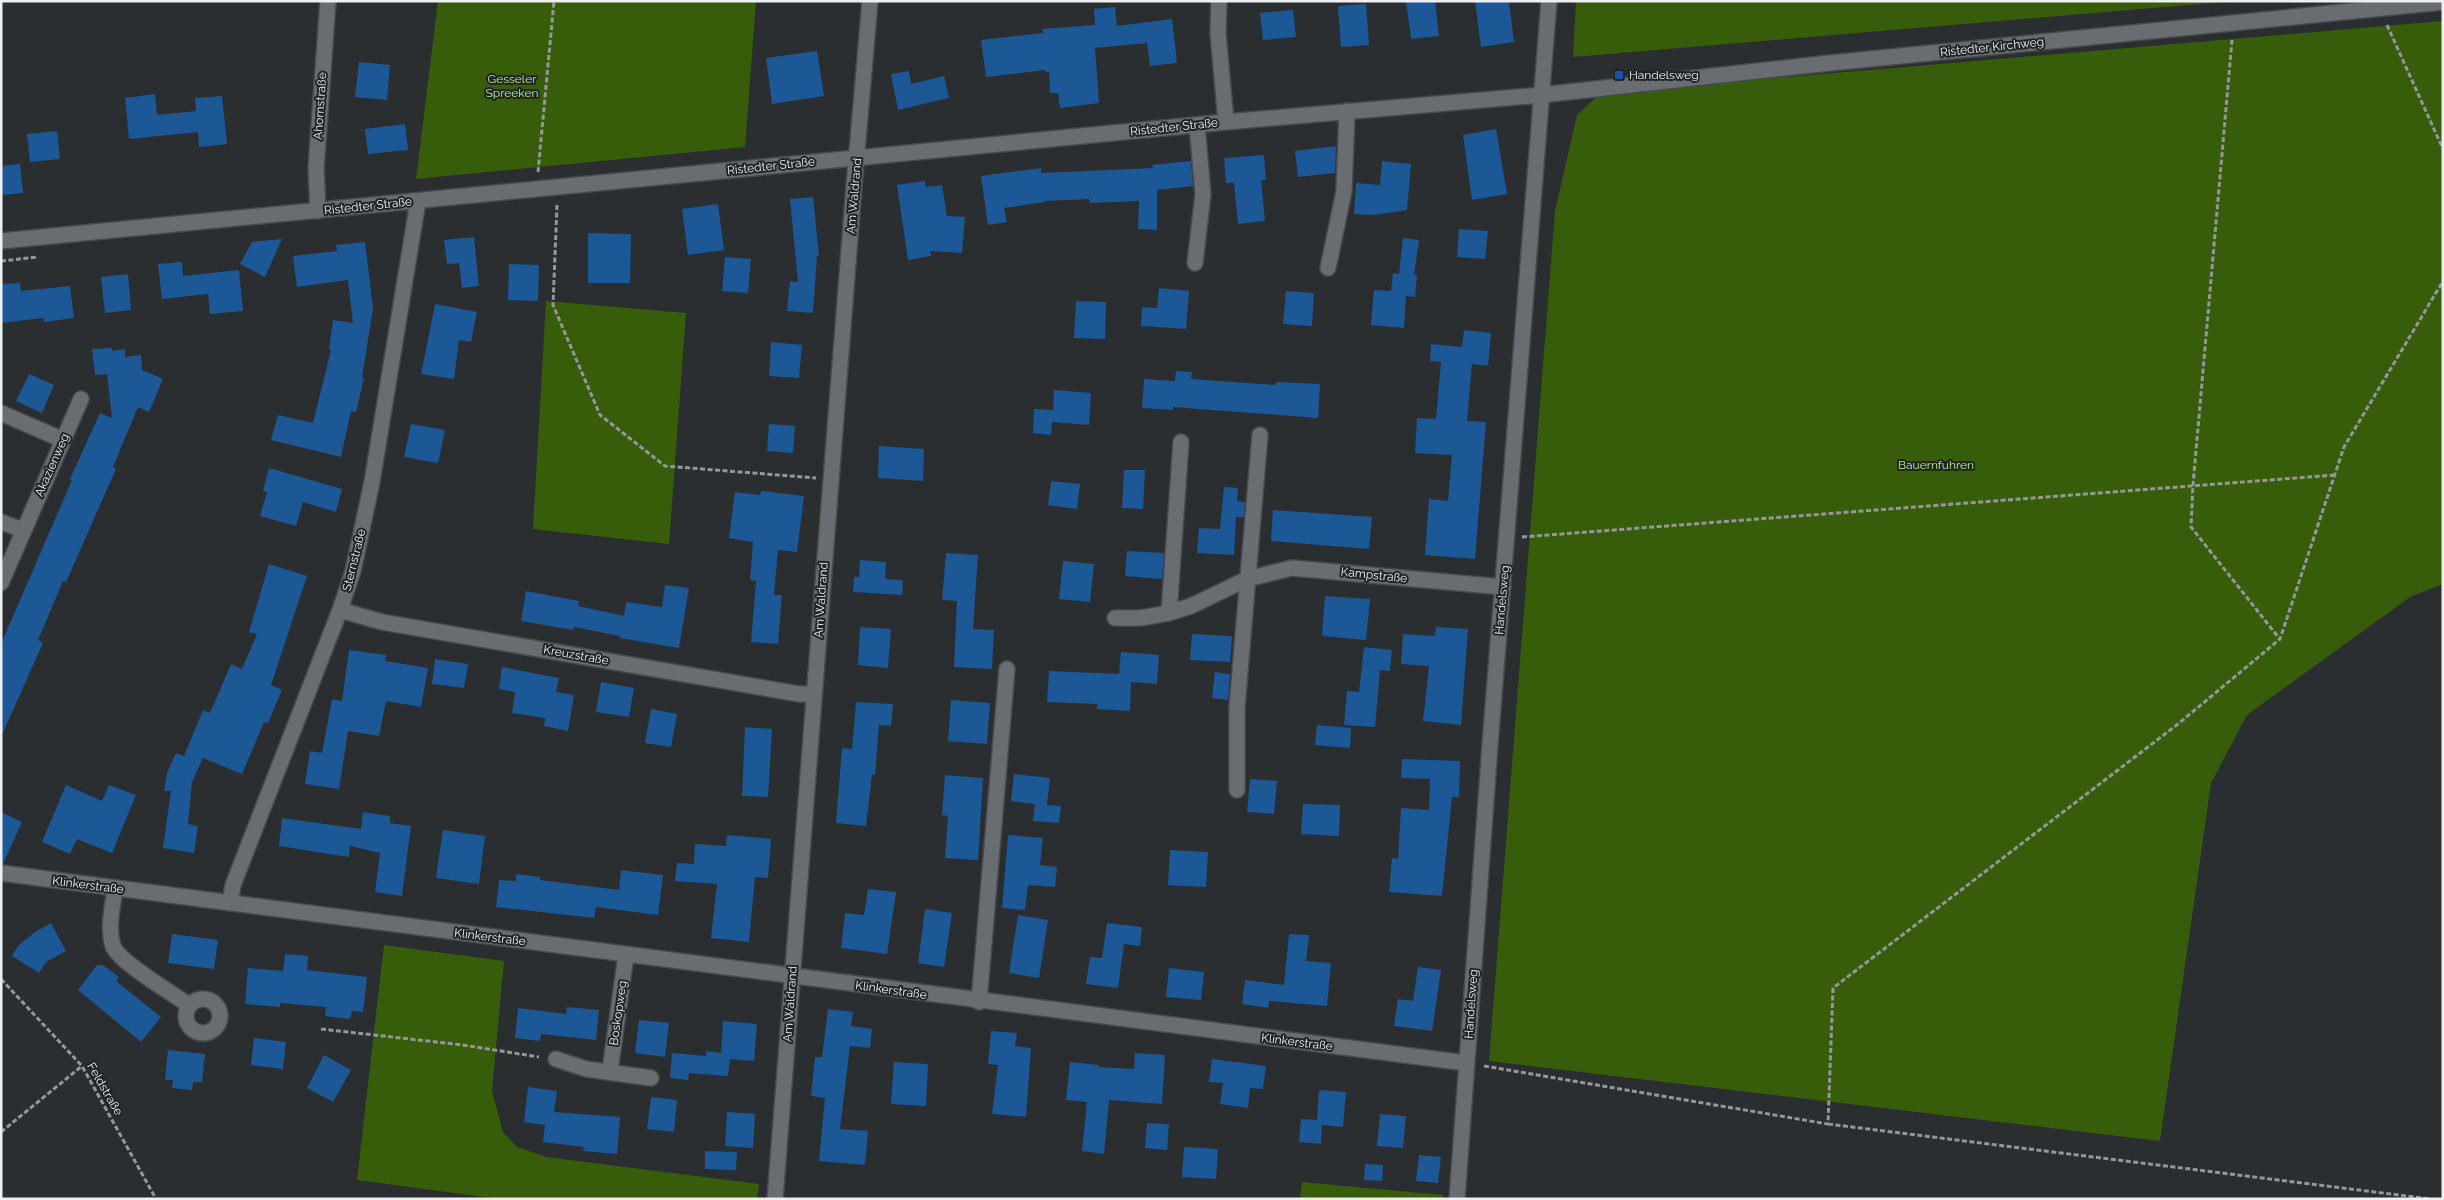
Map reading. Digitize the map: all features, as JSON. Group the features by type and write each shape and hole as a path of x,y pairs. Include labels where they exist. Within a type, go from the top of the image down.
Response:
{"street":[{"name":"Ahornstraße","path":"318,211 316,168 328,1"},
{"name":"Am Waldrand","path":"775,1199 870,1"},
{"path":"1219,1 1218,32 1226,122"},
{"name":"Handelsweg","path":"1457,1199 1549,1"},
{"name":"Ristedter Kirchweg","path":"1541,95 1830,63 2443,2"},
{"name":"Ristedter Straße","path":"1,241 418,202 857,157 1226,122 1541,95"},
{"path":"1328,268 1344,191 1347,111"},
{"path":"1195,263 1203,194 1197,125"},
{"name":"Sternstraße","path":"230,903 234,885 340,610 353,571 372,482 418,202"},
{"name":"Akazienweg","path":"1,583 82,399"},
{"path":"1,413 64,440"},
{"path":"1237,790 1237,707 1260,435"},
{"path":"1169,613 1181,442"},
{"path":"1,522 24,530"},
{"name":"Kampstraße","path":"1114,618 1140,618 1169,613 1191,606 1247,579 1292,568 1503,588"},
{"name":"Kreuzstraße","path":"340,610 391,624 800,694 814,694"},
{"path":"978,1002 1006,669"},
{"name":"Klinkerstraße","path":"1,873 978,1002 1466,1063"},
{"path":"115,888 110,930 113,947 123,959 189,1005"},
{"name":"Boskopweg","path":"610,1071 626,955"},
{"path":"556,1059 586,1069 651,1078"}],"path":[{"path":"537,189 554,1"},
{"path":"2380,9 2443,149"},
{"path":"2233,24 2193,485 2191,527 2280,639"},
{"path":"557,187 552,305 600,415 665,466 831,479"},
{"path":"1828,1124 1833,988 2178,724 2280,639 2344,447 2443,281"},
{"path":"1507,538 2334,475"},
{"name":"Feldstraße","path":"1,979 82,1066 156,1199"},
{"path":"322,1029 463,1045 556,1059"},
{"path":"1466,1063 1828,1124 2431,1199"},
{"path":"1,1132 82,1066"}],"green space":[{"name":"Gesseler Spreeken","path":"438,1 756,1 745,147 416,179"},
{"path":"1576,1 2237,1 1573,57"},
{"name":"Bauernfuhren","path":"2443,21 2443,584 2410,597 2247,715 2211,783 2160,1141 1489,1061 1555,211 1577,115 1601,93"},
{"path":"546,301 686,313 669,544 533,529"},
{"path":"384,945 504,961 492,1091 503,1132 517,1147 546,1157 759,1184 757,1199 499,1199 357,1180"},
{"path":"1302,1182 1443,1195 1443,1199 1300,1199"}],"building":[{"path":"1406,1 1435,1 1439,36 1411,39"},
{"path":"1475,1 1509,1 1514,42 1481,47"},
{"path":"1366,4 1369,45 1341,47 1338,6"},
{"path":"1115,7 1117,26 1172,19 1177,63 1150,66 1147,43 1095,48 1099,103 1060,108 1058,93 1050,93 1049,72 1045,70 986,77 981,40 1043,33 1042,29 1095,25 1094,9"},
{"path":"1293,10 1296,37 1263,40 1260,13"},
{"path":"817,51 824,96 772,104 766,58"},
{"path":"359,62 390,65 387,100 355,97"},
{"path":"909,71 911,84 944,76 949,98 898,110 891,74"},
{"path":"155,94 157,115 196,111 195,98 222,96 227,144 199,147 198,132 129,139 125,98"},
{"path":"405,124 408,150 368,154 365,129"},
{"path":"1496,129 1507,194 1472,200 1463,135"},
{"path":"57,131 60,159 30,162 27,134"},
{"path":"1336,146 1335,173 1298,177 1295,151"},
{"path":"1264,155 1266,180 1261,180 1265,221 1238,224 1234,183 1226,183 1224,158"},
{"path":"1191,161 1193,186 1157,190 1157,230 1138,229 1139,201 1090,203 1089,199 1045,201 1004,208 1007,222 988,225 981,176 1041,168 1041,173 1153,168 1152,165"},
{"path":"1382,161 1411,164 1407,210 1374,215 1354,214 1356,183 1380,185"},
{"path":"20,164 23,193 1,195 1,166"},
{"path":"925,181 926,187 942,185 947,216 965,217 962,253 930,251 931,256 908,260 897,185"},
{"path":"813,197 819,256 817,256 813,313 787,311 790,281 798,282 790,199"},
{"path":"718,204 724,250 688,255 682,209"},
{"path":"1459,229 1488,231 1485,259 1457,257"},
{"path":"588,233 631,234 630,283 588,283"},
{"path":"474,237 479,286 462,288 459,263 447,264 444,240"},
{"path":"1403,238 1419,240 1414,275 1417,275 1415,297 1406,296 1404,328 1371,325 1374,290 1391,291 1393,273 1399,274"},
{"path":"282,239 265,277 240,264 252,242"},
{"path":"365,242 373,308 362,378 364,378 356,412 351,411 341,457 271,440 278,415 313,423 331,350 329,350 333,320 353,323 348,280 297,287 293,256 337,251 336,245"},
{"path":"725,257 751,259 748,293 722,291"},
{"path":"182,262 183,276 239,270 243,311 210,314 208,294 162,299 158,264"},
{"path":"509,264 539,265 538,301 508,300"},
{"path":"128,274 131,310 105,313 101,277"},
{"path":"20,283 21,291 70,286 74,318 44,322 43,318 1,323 1,284"},
{"path":"1159,288 1189,291 1186,329 1141,326 1142,307 1157,308"},
{"path":"1286,291 1314,293 1312,326 1283,324"},
{"path":"1076,301 1106,302 1105,339 1074,338"},
{"path":"435,304 477,312 471,342 459,340 454,379 421,374"},
{"path":"1464,330 1491,333 1488,366 1472,364 1467,421 1486,422 1475,559 1425,555 1429,499 1448,501 1452,455 1415,453 1417,418 1436,419 1441,362 1430,361 1431,344 1462,347"},
{"path":"771,342 802,345 799,378 769,376"},
{"path":"112,348 112,351 125,349 125,357 141,355 142,370 163,379 149,412 138,407 113,467 116,469 66,582 63,581 38,640 43,643 1,737 1,644 72,480 70,479 100,413 112,418 107,374 95,375 92,349"},
{"path":"1176,371 1192,372 1191,379 1276,385 1276,382 1320,384 1318,418 1173,407 1173,410 1142,408 1144,379 1175,381"},
{"path":"29,374 54,385 42,413 16,401"},
{"path":"1054,390 1091,393 1089,425 1052,422 1051,435 1033,433 1034,409 1053,410 1053,414"},
{"path":"411,424 445,430 438,463 404,457"},
{"path":"769,424 795,426 793,453 767,451"},
{"path":"879,446 924,449 923,481 878,478"},
{"path":"269,468 342,489 336,512 303,502 296,526 260,516 267,492 263,491"},
{"path":"1124,470 1145,470 1143,509 1122,508"},
{"path":"1051,481 1080,484 1077,509 1048,505"},
{"path":"1224,487 1238,488 1237,501 1245,502 1244,517 1236,517 1234,555 1197,553 1199,528 1220,529"},
{"path":"761,491 804,496 797,552 778,550 774,595 782,595 778,644 751,642 756,581 750,580 753,542 729,538 735,492 760,495"},
{"path":"1273,510 1372,517 1369,549 1271,541"},
{"path":"1127,551 1164,553 1162,579 1125,576"},
{"path":"946,553 978,555 973,629 994,630 992,669 954,667 957,601 942,600"},
{"path":"860,560 886,562 885,579 903,580 902,595 853,592 854,577 859,577"},
{"path":"1063,561 1094,564 1090,602 1059,599"},
{"path":"269,564 307,576 271,685 282,690 268,723 264,722 242,774 203,758 192,782 188,824 198,826 194,853 163,848 171,791 164,791 167,773 176,753 184,756 203,710 210,713 231,664 242,669 257,634 249,632"},
{"path":"665,585 689,588 679,648 620,638 620,636 574,627 573,630 521,621 526,591 579,601 578,606 624,616 626,602 662,607"},
{"path":"1325,596 1370,599 1366,640 1322,636"},
{"path":"860,627 891,629 888,668 858,665"},
{"path":"1436,627 1468,629 1461,725 1423,721 1429,666 1401,664 1403,634 1435,636"},
{"path":"1192,634 1232,636 1230,662 1190,660"},
{"path":"1364,647 1392,650 1390,671 1380,670 1375,727 1344,725 1347,691 1359,692"},
{"path":"349,650 386,655 385,661 428,668 421,707 386,701 379,736 348,731 339,789 305,784 310,751 322,753 332,699 342,701"},
{"path":"1121,652 1159,655 1157,684 1131,682 1130,711 1097,709 1097,704 1047,702 1049,671 1119,674"},
{"path":"435,659 468,664 464,688 432,684"},
{"path":"502,667 559,678 556,692 574,695 568,731 544,726 545,718 512,713 515,692 499,689"},
{"path":"1215,672 1230,674 1228,700 1212,698"},
{"path":"601,682 634,688 629,717 596,712"},
{"path":"951,700 990,703 987,744 948,741"},
{"path":"856,702 893,704 891,726 879,725 875,775 872,775 866,826 836,823 842,748 852,749"},
{"path":"651,709 677,714 671,747 645,743"},
{"path":"1317,725 1351,728 1350,748 1315,745"},
{"path":"745,727 772,729 768,797 742,796"},
{"path":"1402,759 1460,761 1459,797 1452,797 1442,896 1389,892 1392,858 1398,859 1401,808 1429,810 1430,779 1401,778"},
{"path":"1014,774 1050,778 1047,805 1061,806 1059,823 1033,821 1035,804 1011,801"},
{"path":"945,775 983,778 978,860 945,858 948,816 942,815"},
{"path":"1250,779 1277,781 1274,814 1247,812"},
{"path":"66,785 102,801 109,785 136,795 112,853 77,839 70,854 42,842"},
{"path":"1303,804 1340,805 1339,836 1301,834"},
{"path":"1,812 22,822 3,864 1,864"},
{"path":"363,812 390,816 390,823 411,826 402,896 375,892 380,853 350,846 349,857 279,846 282,818 361,829"},
{"path":"443,830 485,836 479,884 436,878"},
{"path":"727,835 771,839 768,878 755,877 749,942 711,938 717,884 675,881 677,863 694,864 695,844 726,846"},
{"path":"1008,835 1043,838 1040,865 1057,867 1055,887 1028,885 1025,910 1002,908"},
{"path":"1170,850 1208,852 1206,887 1168,885"},
{"path":"621,870 663,875 658,915 596,907 594,918 496,907 499,880 516,881 516,874 540,877 540,880 619,890"},
{"path":"868,889 896,892 887,954 841,948 845,913 864,915"},
{"path":"925,909 952,913 944,967 918,963"},
{"path":"1018,915 1048,920 1039,978 1009,973"},
{"path":"51,923 66,951 46,962 39,973 12,956 18,946 35,932"},
{"path":"1107,923 1142,927 1140,946 1124,944 1118,988 1086,984 1090,957 1102,958"},
{"path":"172,934 218,940 214,969 168,963"},
{"path":"1289,934 1309,935 1306,961 1331,963 1327,1006 1269,1001 1268,1008 1242,1004 1245,980 1284,985"},
{"path":"285,954 308,956 307,970 367,977 363,1012 352,1011 350,1019 325,1016 326,1007 280,1003 280,1007 245,1004 248,968 283,971"},
{"path":"97,965 103,965 119,977 116,981 161,1017 141,1042 78,990"},
{"path":"1418,967 1441,970 1432,1031 1394,1026 1398,999 1413,1001"},
{"path":"1169,968 1204,972 1201,1000 1166,997"},
{"path":"567,1007 599,1010 596,1040 541,1034 540,1041 515,1038 518,1008 566,1014"},
{"path":"828,1009 853,1012 851,1026 872,1029 870,1048 850,1046 840,1129 868,1131 865,1165 819,1161 825,1098 811,1096 815,1057 822,1057"},
{"path":"639,1020 669,1023 665,1057 635,1053"},
{"path":"723,1021 757,1024 754,1061 730,1059 728,1076 689,1073 688,1080 670,1078 672,1053 706,1056 706,1051 721,1053"},
{"path":"991,1031 1017,1033 1015,1046 1031,1048 1026,1117 992,1114 998,1065 988,1064"},
{"path":"254,1038 286,1042 283,1069 251,1065"},
{"path":"168,1050 205,1054 202,1082 193,1082 192,1090 172,1088 173,1080 165,1080"},
{"path":"1135,1053 1165,1055 1162,1104 1109,1100 1104,1154 1082,1151 1087,1102 1066,1100 1070,1062 1099,1065 1098,1067 1134,1069"},
{"path":"324,1055 351,1070 333,1102 307,1088"},
{"path":"1212,1059 1266,1066 1263,1089 1250,1088 1248,1108 1220,1104 1223,1083 1209,1082"},
{"path":"894,1062 928,1064 926,1106 891,1104"},
{"path":"528,1087 557,1091 554,1112 620,1117 617,1154 583,1151 584,1147 543,1142 545,1125 524,1122"},
{"path":"1319,1090 1346,1092 1343,1127 1322,1125 1321,1144 1299,1142 1301,1119 1317,1120"},
{"path":"651,1097 677,1100 674,1132 647,1129"},
{"path":"727,1112 755,1114 753,1148 725,1146"},
{"path":"1380,1114 1406,1116 1403,1148 1377,1146"},
{"path":"1147,1123 1169,1124 1167,1150 1145,1148"},
{"path":"1184,1147 1218,1149 1216,1179 1182,1177"},
{"path":"705,1151 737,1152 736,1170 705,1169"},
{"path":"1419,1155 1441,1157 1438,1183 1416,1181"},
{"path":"1365,1164 1383,1165 1382,1181 1364,1180"}],"place":[{"name":"Handelsweg","path":"1619,75"}]}
